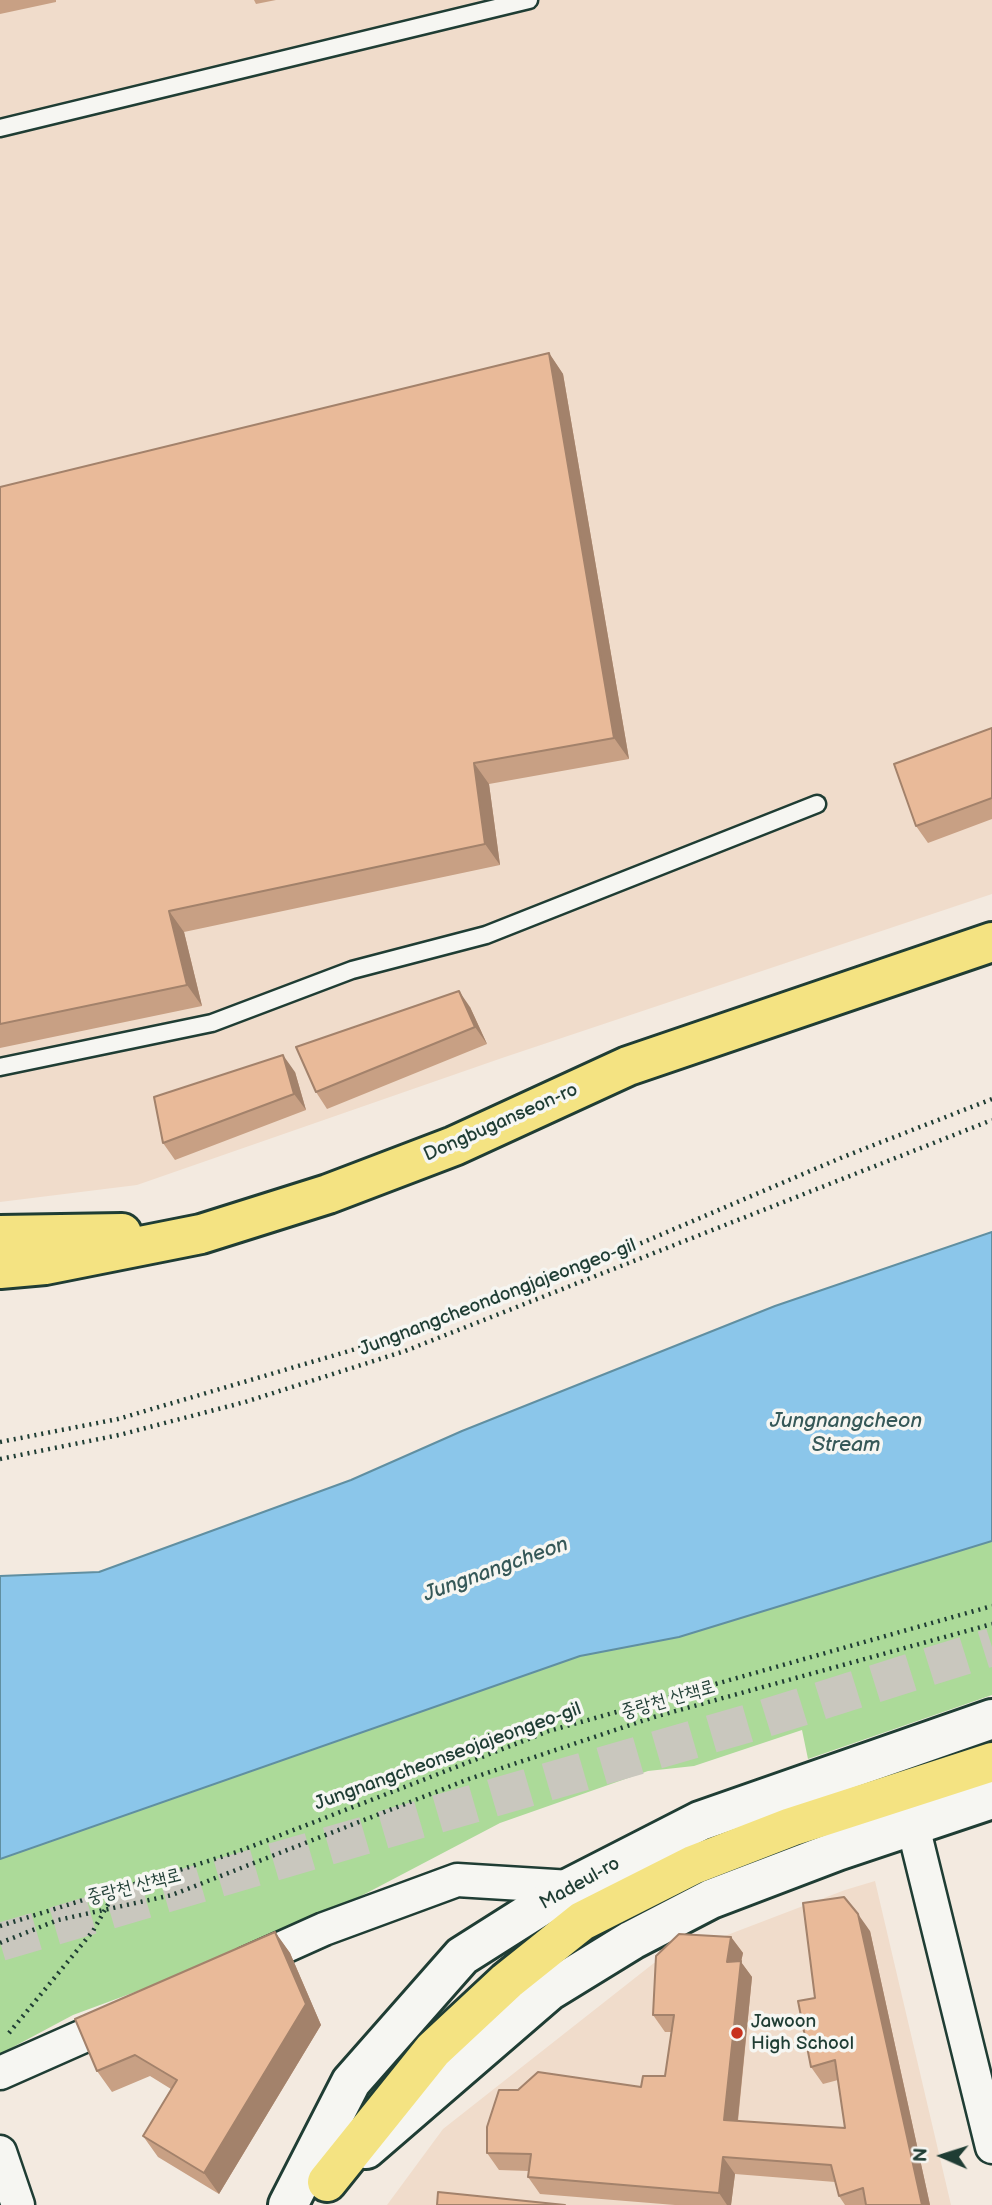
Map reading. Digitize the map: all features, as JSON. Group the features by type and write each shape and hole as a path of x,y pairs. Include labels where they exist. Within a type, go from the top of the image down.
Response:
{"highway":[{"name":"Dongbuganseon-ro","path":"0,1269 45,1265 201,1234 328,1194 454,1146 628,1066 992,942"},
{"path":"0,1235 201,1234"},
{"path":"314,2194 433,2050 507,1982 582,1921 692,1865 729,1850 790,1827 992,1762"}],"main road":[{"name":"Madeul-ro","path":"288,2205 351,2082 462,1956 571,1887 700,1821 992,1719"},
{"path":"314,2194 549,1991 632,1940 711,1899 992,1799"}],"street":[{"path":"913,1826 992,2147"},
{"path":"225,1973 324,1929 457,1880 571,1887"},
{"path":"0,2073 150,2007"},
{"path":"0,2152 18,2205"}],"lane":[{"path":"0,128 529,0"},
{"path":"0,1067 212,1023 352,970 486,935 817,804"}],"path":[{"path":"0,1443 118,1419 417,1331 578,1270 843,1157 992,1099"},
{"name":"Jungnangcheondongjajeongeo-gil","path":"0,1459 120,1435 245,1402 405,1351 992,1120"},
{"name":"Jungnangcheonseojajeongeo-gil","path":"0,1926 237,1852 549,1731 992,1606"},
{"name":"중랑천 산책로","path":"0,1943 58,1920 172,1895 470,1779 654,1717 992,1624"},
{"path":"8,2034 93,1931 116,1891"}],"shaded area":[{"path":"0,0 992,0 992,894 502,1058 137,1185 0,1202"},
{"name":"Jawoon High School","path":"875,1881 951,2205 387,2205 443,2129 654,1963"}],"green space":[{"path":"992,1541 992,1695 808,1759 802,1730 694,1766 648,1771 500,1823 361,1896 189,1972 73,2015 0,2054 0,1859 580,1656 679,1637"}],"water":[{"name":"Jungnangcheon Stream","path":"992,1232 992,1541 679,1637 580,1656 0,1859 0,1576 99,1572 351,1480 462,1431 775,1306"}],"building":[{"path":"549,353 614,738 474,763 485,844 169,911 187,985 0,1024 0,487"},
{"path":"992,728 992,798 916,826 894,764"},
{"path":"459,991 475,1027 316,1092 296,1047"},
{"path":"283,1055 294,1094 163,1143 154,1097"},
{"path":"844,1897 858,1914 922,2205 866,2205 863,2188 839,2196 831,2165 723,2157 719,2193 528,2177 531,2154 487,2153 487,2127 499,2090 518,2090 538,2072 641,2087 643,2076 665,2076 674,2015 653,2015 656,1956 679,1934 731,1937 727,1962 741,1961 724,2120 845,2128 835,2060 811,2067 798,2001 815,1998 803,1903"},
{"path":"275,1932 306,2004 204,2173 143,2136 177,2080 135,2055 97,2071 75,2019"},
{"path":"438,2192 565,2205 437,2205"}],"tunnel":[{"path":"0,1942 756,1721 992,1647"}],"place":[{"name":"Jawoon High School","path":"737,2033"}],"water label":[{"name":"Jungnangcheon","path":"496,1570"}]}
